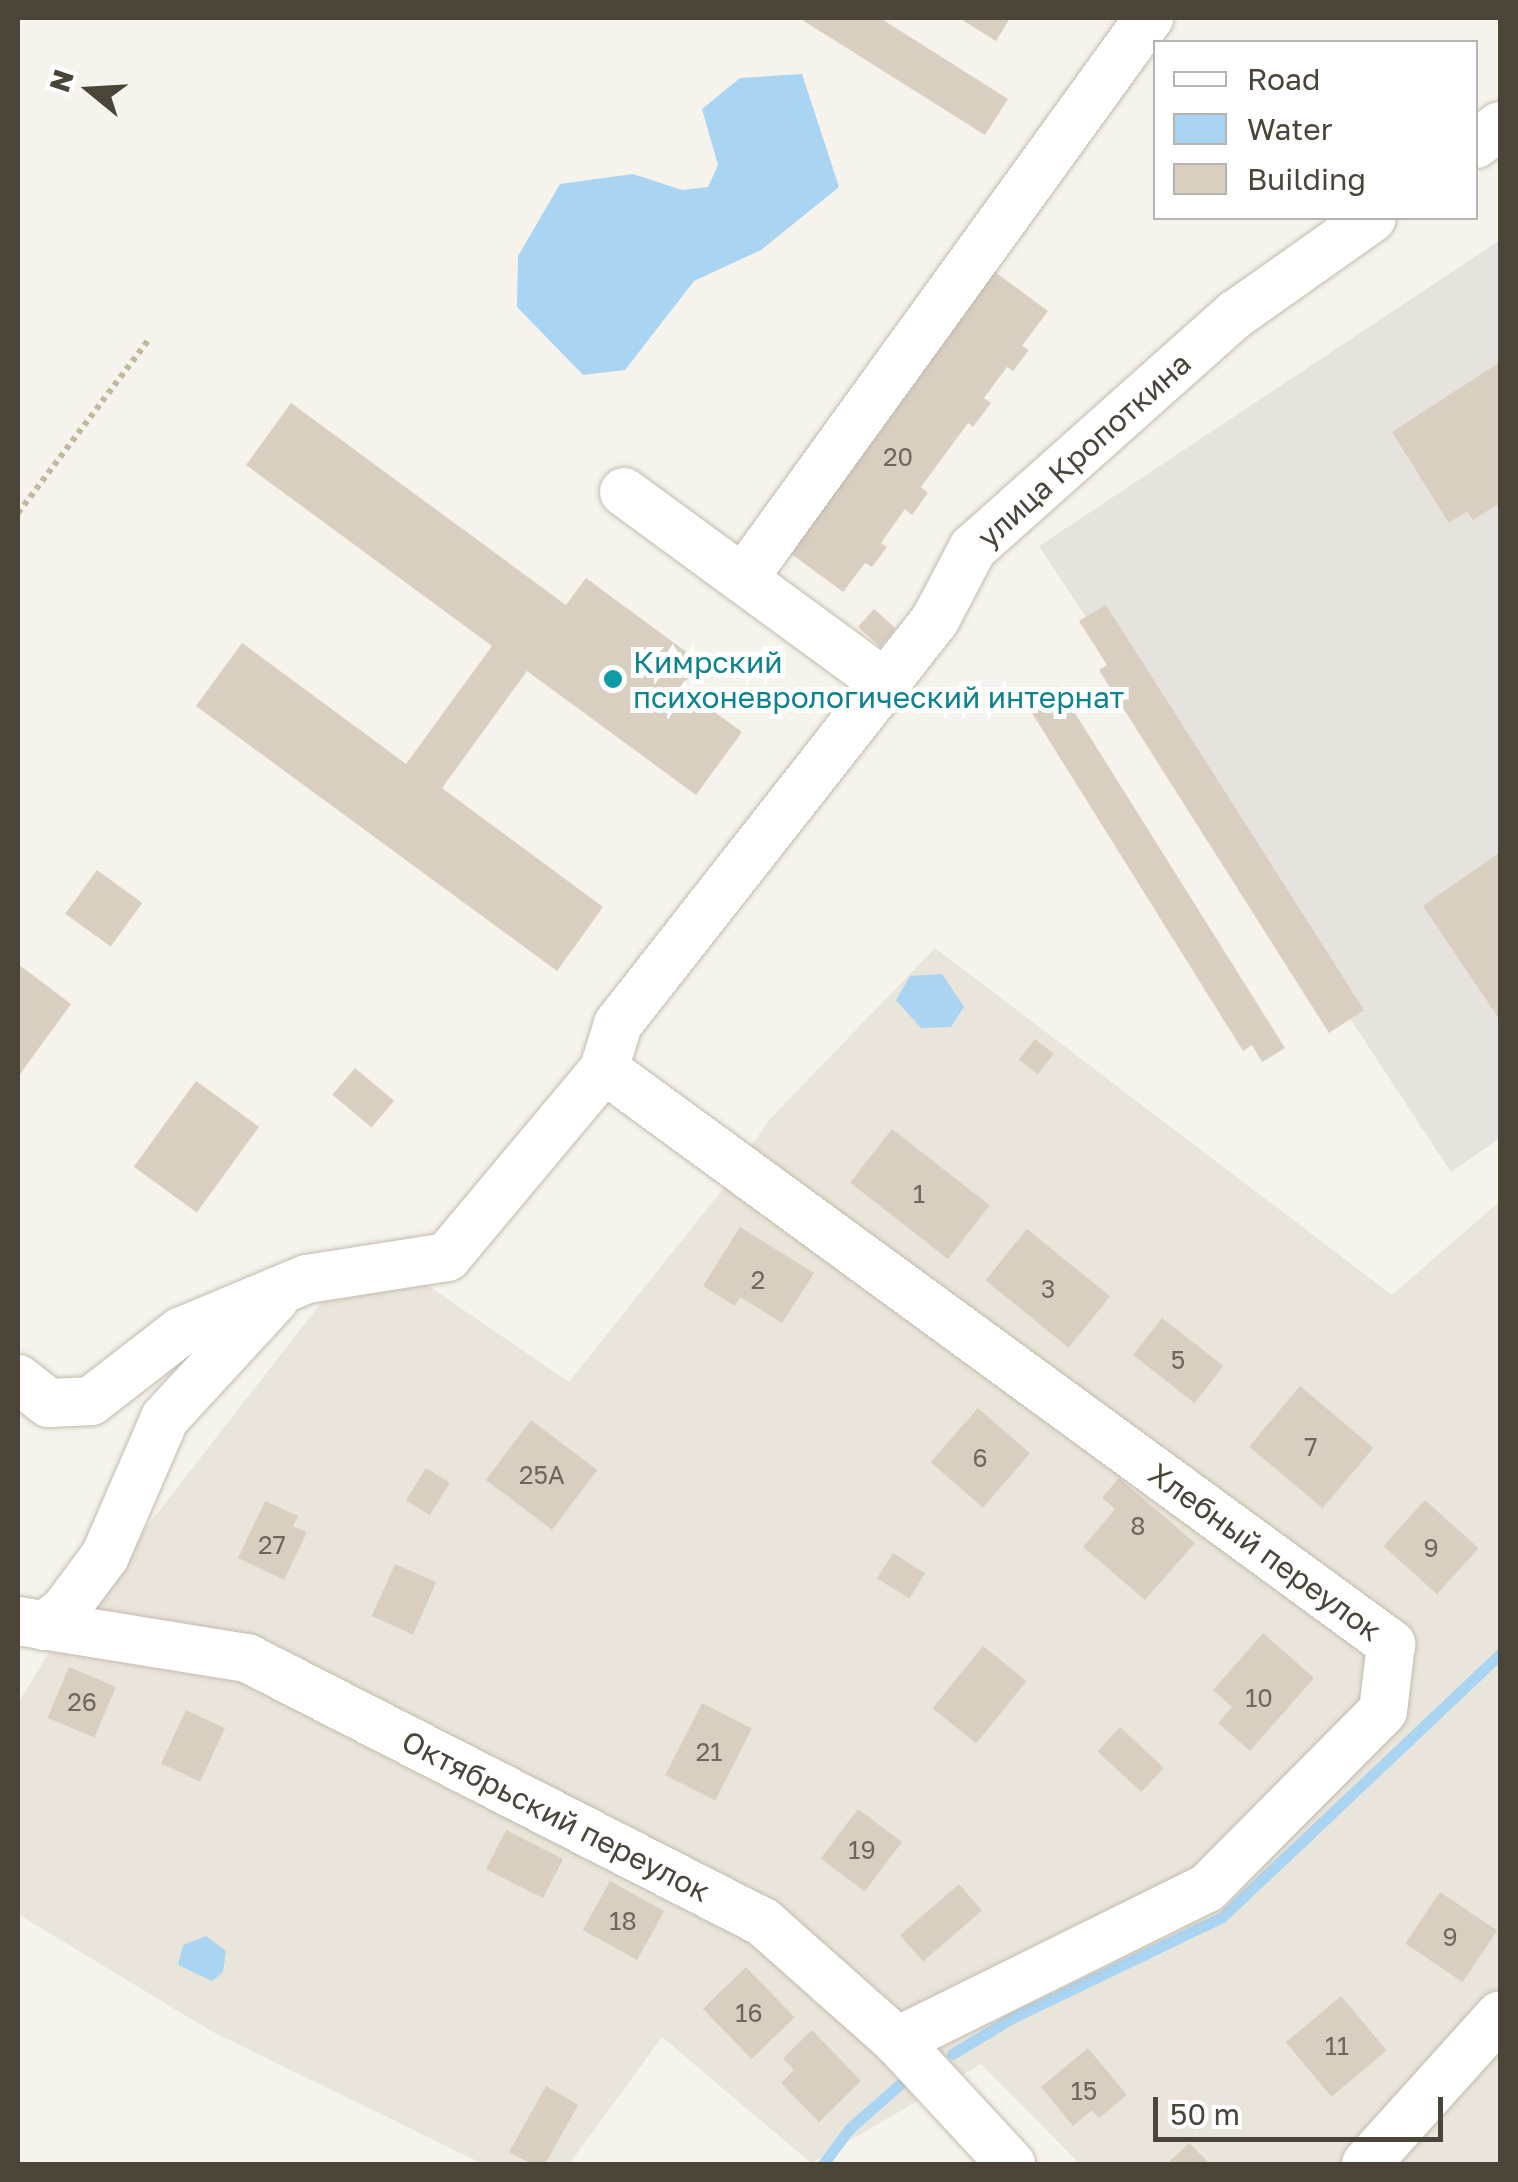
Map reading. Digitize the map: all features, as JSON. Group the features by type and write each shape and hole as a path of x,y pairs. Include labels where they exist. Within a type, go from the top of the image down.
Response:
{"street":[{"path":"743,579 1149,18"},
{"path":"1478,142 1500,126"},
{"name":"улица Кропоткина","path":"604,1069 618,1024 935,620 973,548 1236,314 1369,220"},
{"path":"624,492 886,684"},
{"path":"18,1379 49,1404 91,1401 180,1332 306,1279 448,1256 604,1069"},
{"name":"Хлебный переулок","path":"604,1069 1391,1644 1383,1711 1207,1888 896,2041"},
{"path":"31,1624 64,1611 105,1556 166,1418 285,1288"},
{"name":"Октябрьский переулок","path":"31,1624 248,1658 764,1922 896,2041 1011,2164"},
{"path":"1366,2164 1500,2015"}],"path":[{"path":"18,513 150,338"}],"shaded area":[{"path":"1500,240 1500,1138 1451,1172 1039,546"},
{"path":"935,948 1392,1295 1500,1201 1500,2164 1080,2164 981,2064 811,2163 662,2037 569,2164 483,2164 211,2031 18,1914 18,1703 50,1651 367,1244 569,1382 722,1190 769,1120"}],"water":[{"path":"802,74 839,187 761,250 694,281 625,370 583,375 517,307 518,256 560,184 633,174 682,190 708,187 718,165 702,109 740,78"},
{"path":"942,974 964,1007 951,1027 921,1028 896,1000 910,976"},
{"path":"206,1936 226,1951 223,1972 212,1981 178,1965 183,1945"}],"building":[{"path":"799,18 880,18 1008,99 985,135"},
{"path":"959,18 1010,18 996,41"},
{"path":"991,269 1048,311 1022,346 1029,350 1013,371 1007,367 984,398 991,403 973,427 968,423 921,487 928,493 912,515 905,509 881,543 887,547 872,567 865,563 843,592 786,550"},
{"path":"1500,362 1500,503 1473,520 1467,511 1449,523 1392,432"},
{"name":"Кимрский психоневрологический интернат","path":"291,403 566,605 586,578 700,662 681,688 742,732 696,795 527,671 442,788 603,907 557,971 196,706 242,643 406,764 492,646 246,465"},
{"path":"1106,605 1364,1010 1329,1033 1099,670 1107,665 1079,621"},
{"path":"874,609 896,629 880,647 858,627"},
{"path":"1058,686 1285,1048 1262,1062 1252,1045 1243,1051 1027,705"},
{"path":"1500,852 1500,1020 1423,906"},
{"path":"97,870 142,903 111,947 65,914"},
{"path":"18,964 71,1004 18,1077"},
{"path":"1035,1039 1054,1054 1038,1074 1019,1059"},
{"path":"355,1068 394,1101 372,1128 333,1095"},
{"path":"196,1081 259,1127 197,1213 134,1167"},
{"path":"892,1129 990,1205 948,1259 850,1183"},
{"path":"740,1227 814,1273 782,1323 740,1297 735,1306 703,1286"},
{"path":"1027,1229 1110,1296 1069,1348 985,1280"},
{"path":"1162,1318 1223,1366 1195,1403 1133,1355"},
{"path":"1300,1386 1374,1448 1323,1508 1249,1447"},
{"path":"978,1408 1030,1453 983,1508 931,1462"},
{"path":"531,1420 597,1470 552,1530 486,1480"},
{"path":"426,1468 450,1483 430,1515 406,1500"},
{"path":"1119,1478 1195,1543 1145,1600 1083,1547 1115,1509 1102,1498"},
{"path":"1425,1500 1479,1548 1437,1594 1384,1546"},
{"path":"265,1501 298,1516 293,1526 307,1532 284,1580 238,1558"},
{"path":"893,1553 925,1573 909,1599 877,1578"},
{"path":"395,1564 436,1582 413,1634 372,1616"},
{"path":"1263,1633 1314,1678 1250,1751 1218,1723 1232,1707 1213,1690"},
{"path":"983,1646 1027,1681 976,1743 933,1708"},
{"path":"69,1667 116,1687 94,1738 48,1718"},
{"path":"702,1703 752,1728 715,1801 665,1775"},
{"path":"186,1710 225,1728 200,1782 161,1763"},
{"path":"1120,1727 1164,1768 1141,1792 1097,1751"},
{"path":"858,1809 902,1842 865,1892 821,1859"},
{"path":"506,1830 563,1859 543,1898 486,1869"},
{"path":"610,1881 664,1911 637,1960 583,1930"},
{"path":"959,1884 982,1910 923,1962 900,1935"},
{"path":"1440,1892 1497,1931 1463,1982 1405,1943"},
{"path":"746,1967 795,2017 751,2059 703,2009"},
{"path":"1341,1996 1387,2050 1331,2097 1286,2042"},
{"path":"812,2030 861,2081 819,2122 781,2083 794,2070 783,2058"},
{"path":"1088,2048 1127,2095 1099,2118 1092,2110 1073,2126 1041,2087"},
{"path":"546,2086 578,2105 545,2164 532,2164 509,2152"},
{"path":"1189,2143 1210,2164 1167,2164"}],"waterway":[{"path":"952,2054 1012,2018 1222,1917 1500,1654"},
{"path":"823,2164 849,2129 900,2084"}],"place":[{"name":"Кимрский психоневрологический интернат","path":"613,679"}]}
